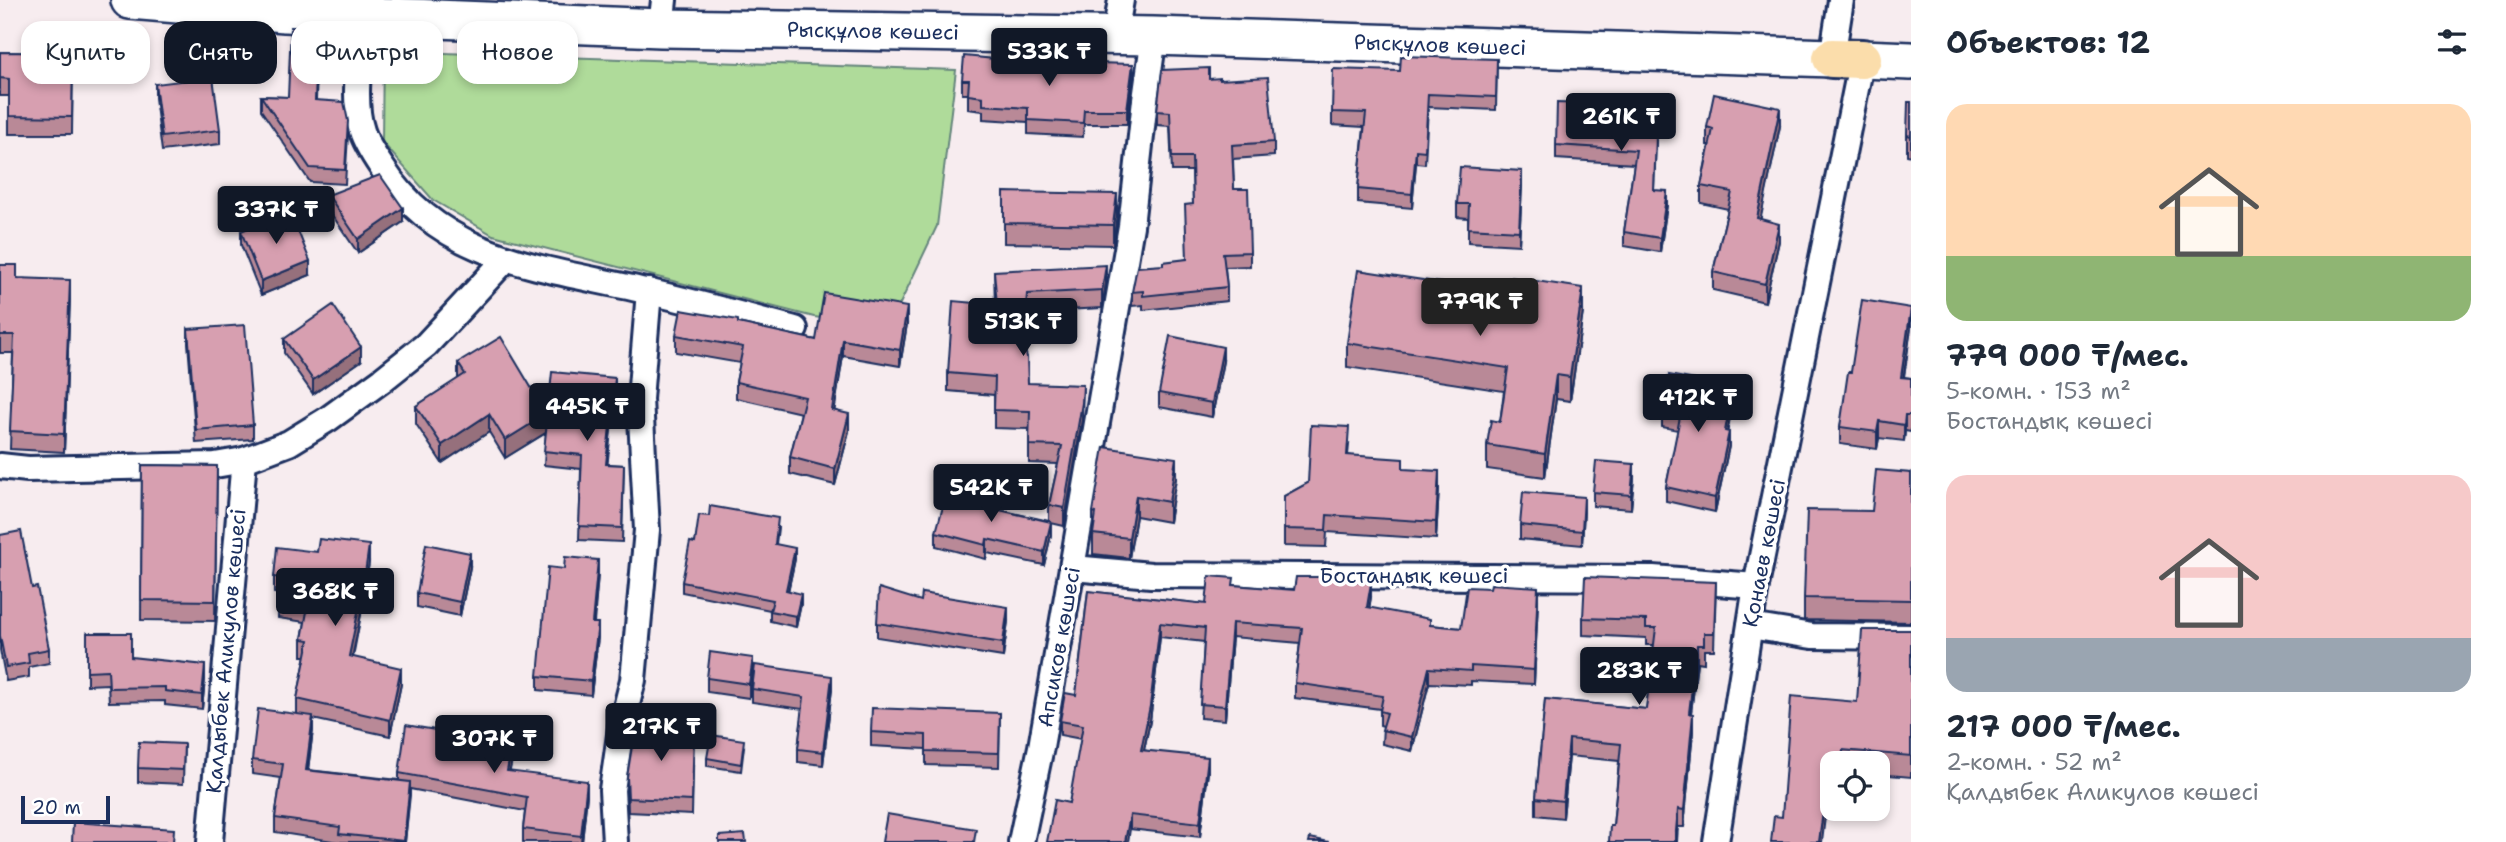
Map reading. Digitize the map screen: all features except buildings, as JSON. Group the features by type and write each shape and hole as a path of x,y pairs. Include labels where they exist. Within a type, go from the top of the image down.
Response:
{"main road":[{"name":"Рысқұлов көшесі","path":"130,0 286,6 365,15 662,14 1118,18 1154,36 1911,61"}],"street":[{"name":"Қонаев көшесі","path":"1716,842 1756,586 1847,59 1842,0"},
{"path":"365,15 359,64 358,103 362,131 392,183 440,228 505,260 649,291 794,329"},
{"name":"Апсиков көшесі","path":"1021,842 1073,568 1131,226 1154,36"},
{"path":"0,466 28,470 215,465 244,460 289,443 328,419 426,345 505,260"},
{"path":"615,842 612,790 621,728 633,680 647,530 640,398 649,291"},
{"name":"Қалдыбек Аликулов көшесі","path":"210,842 244,460"},
{"name":"Бостандық көшесі","path":"1073,568 1151,575 1653,578 1756,586"},
{"path":"1750,626 1812,636 1911,637"}],"green space":[{"path":"443,53 457,53 457,84 578,84 578,57 956,70 937,226 889,327 814,317 493,235 433,200 382,142 383,84 443,84"}]}
